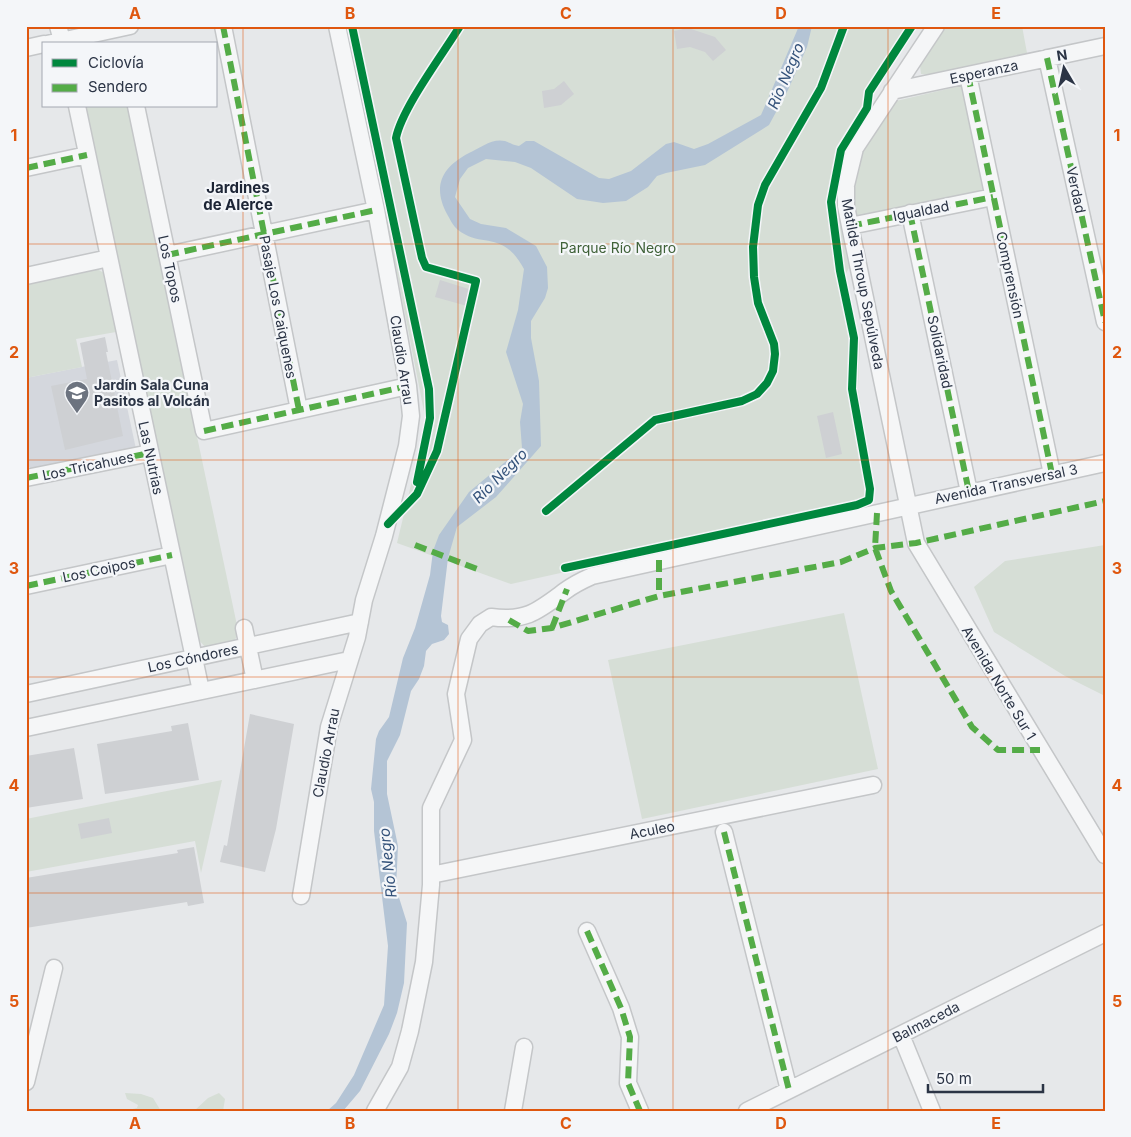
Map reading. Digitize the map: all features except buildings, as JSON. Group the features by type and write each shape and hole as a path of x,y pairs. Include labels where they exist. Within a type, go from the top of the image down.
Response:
{"street":[{"name":"Pasaje Los Caiquenes","path":"223,26 299,410"},
{"name":"Claudio Arrau","path":"301,896 329,728 408,446 411,416 408,386 376,210 337,26"},
{"name":"Matilde Throup Sepúlveda","path":"908,505 845,196 849,165 860,140 936,26"},
{"path":"55,40 124,33"},
{"path":"26,48 42,44"},
{"name":"Esperanza","path":"892,91 1105,46"},
{"name":"Verdad","path":"1047,58 1103,303 1105,322"},
{"name":"Comprensión","path":"968,75 1052,474"},
{"name":"Las Nutrias","path":"77,108 201,691"},
{"name":"Los Topos","path":"136,108 204,431 299,410"},
{"path":"26,168 87,155"},
{"name":"Igualdad","path":"850,226 993,197"},
{"path":"167,255 376,210"},
{"name":"Solidaridad","path":"910,213 969,492"},
{"path":"26,276 109,258"},
{"path":"299,410 408,386"},
{"name":"Los Tricahues","path":"26,478 150,453"},
{"name":"Avenida Transversal 3","path":"431,875 431,808 462,740 456,694 469,639 480,624 490,617 509,620 529,616 567,590 592,576 1105,463"},
{"name":"Avenida Norte Sur 1","path":"908,505 916,543 1105,855"},
{"name":"Los Coipos","path":"26,586 172,555"},
{"name":"Los Cóndores","path":"26,694 360,622"},
{"path":"244,628 255,680"},
{"path":"26,728 349,660"},
{"name":"Aculeo","path":"431,875 874,785"},
{"path":"724,832 789,1090"},
{"path":"375,1111 400,1067 410,1031 424,962 431,875"},
{"path":"587,932 626,1022 630,1037 628,1083 640,1111"},
{"name":"Balmaceda","path":"747,1111 1105,932"},
{"path":"26,1082 54,968"},
{"path":"901,1035 932,1111"},
{"path":"512,1111 524,1047"}],"shaded area":[{"name":"Jardín Sala Cuna Pasitos al Volcán","path":"117,360 136,449 33,470 26,464 26,378"}],"green space":[{"name":"Parque Río Negro","path":"349,26 917,26 873,91 872,105 844,152 836,203 849,268 845,275 860,343 858,389 875,493 873,500 867,505 511,584 397,543 426,422"},
{"path":"947,26 1022,26 1027,53 930,75 921,74 920,66"},
{"path":"960,86 963,88 986,184 980,195 858,218 854,215 854,184 858,160 877,126 896,101"},
{"path":"85,108 127,108 238,630 235,641 206,648 198,639"},
{"path":"97,269 104,273 116,332 76,339 82,367 26,378 26,283"},
{"path":"1105,545 1105,696 1065,676 994,632 974,587 1005,561"},
{"path":"844,613 878,769 642,819 608,660"},
{"path":"222,780 201,873 195,841 26,872 26,819"},
{"path":"125,1093 141,1094 153,1098 161,1111 124,1111 137,1108 138,1105 127,1099"},
{"path":"219,1093 225,1099 223,1111 194,1111 208,1098"}],"water":[{"name":"Río Negro","path":"799,26 812,26 807,47 788,90 769,125 705,165 657,176 648,187 626,201 603,203 577,199 531,168 515,162 486,159 468,168 460,179 455,197 470,219 481,224 506,228 536,246 547,267 548,288 545,298 531,321 531,338 539,381 541,446 496,497 457,527 448,558 441,616 442,622 448,625 449,634 444,640 432,644 426,651 424,666 419,679 411,691 400,735 387,761 387,794 398,846 396,888 407,923 404,983 397,1013 389,1034 360,1091 343,1111 327,1111 336,1103 354,1075 384,1005 388,946 374,831 374,802 371,789 376,739 389,717 403,658 415,628 430,575 433,551 439,535 469,492 522,448 520,422 523,404 506,352 518,310 524,269 516,257 500,244 467,235 456,228 447,214 440,195 442,178 446,171 460,158 486,144 500,140 519,146 526,141 534,141 599,178 609,179 631,171 666,144 674,142 694,149 708,144 761,115"}],"marked path":[{"path":"223,26 299,410"},
{"path":"1047,58 1105,322"},
{"path":"968,75 1052,474"},
{"path":"26,168 87,155"},
{"path":"850,226 993,197"},
{"path":"167,255 376,210"},
{"path":"910,213 969,492"},
{"path":"204,431 408,386"},
{"path":"26,478 150,453"},
{"path":"509,620 528,631 552,628 659,596 841,562 875,548 916,543 1105,501"},
{"path":"877,513 875,548 891,591 972,727 998,750 1040,750"},
{"path":"415,545 477,569"},
{"path":"26,586 172,555"},
{"path":"659,560 659,596"},
{"path":"552,628 567,589"},
{"path":"724,832 789,1090"},
{"path":"587,931 621,1008 630,1037 628,1083 640,1111"}],"cycle path":[{"path":"352,26 429,389 430,418 417,482"},
{"path":"388,524 417,494 437,451 476,281 426,267 422,258 396,138 414,97 460,26"},
{"path":"546,511 655,420 742,401 757,394 767,383 773,371 775,354 774,344 758,303 754,277 753,247 758,205 765,185 821,88 844,26"},
{"path":"565,568 857,505 869,500 870,489 852,389 854,338 840,271 831,202 841,150 867,108 869,92 912,26"}],"place":[{"name":"Jardín Sala Cuna Pasitos al Volcán","path":"77,414"}],"district":[{"name":"Jardines de Alerce","path":"238,196"}]}
